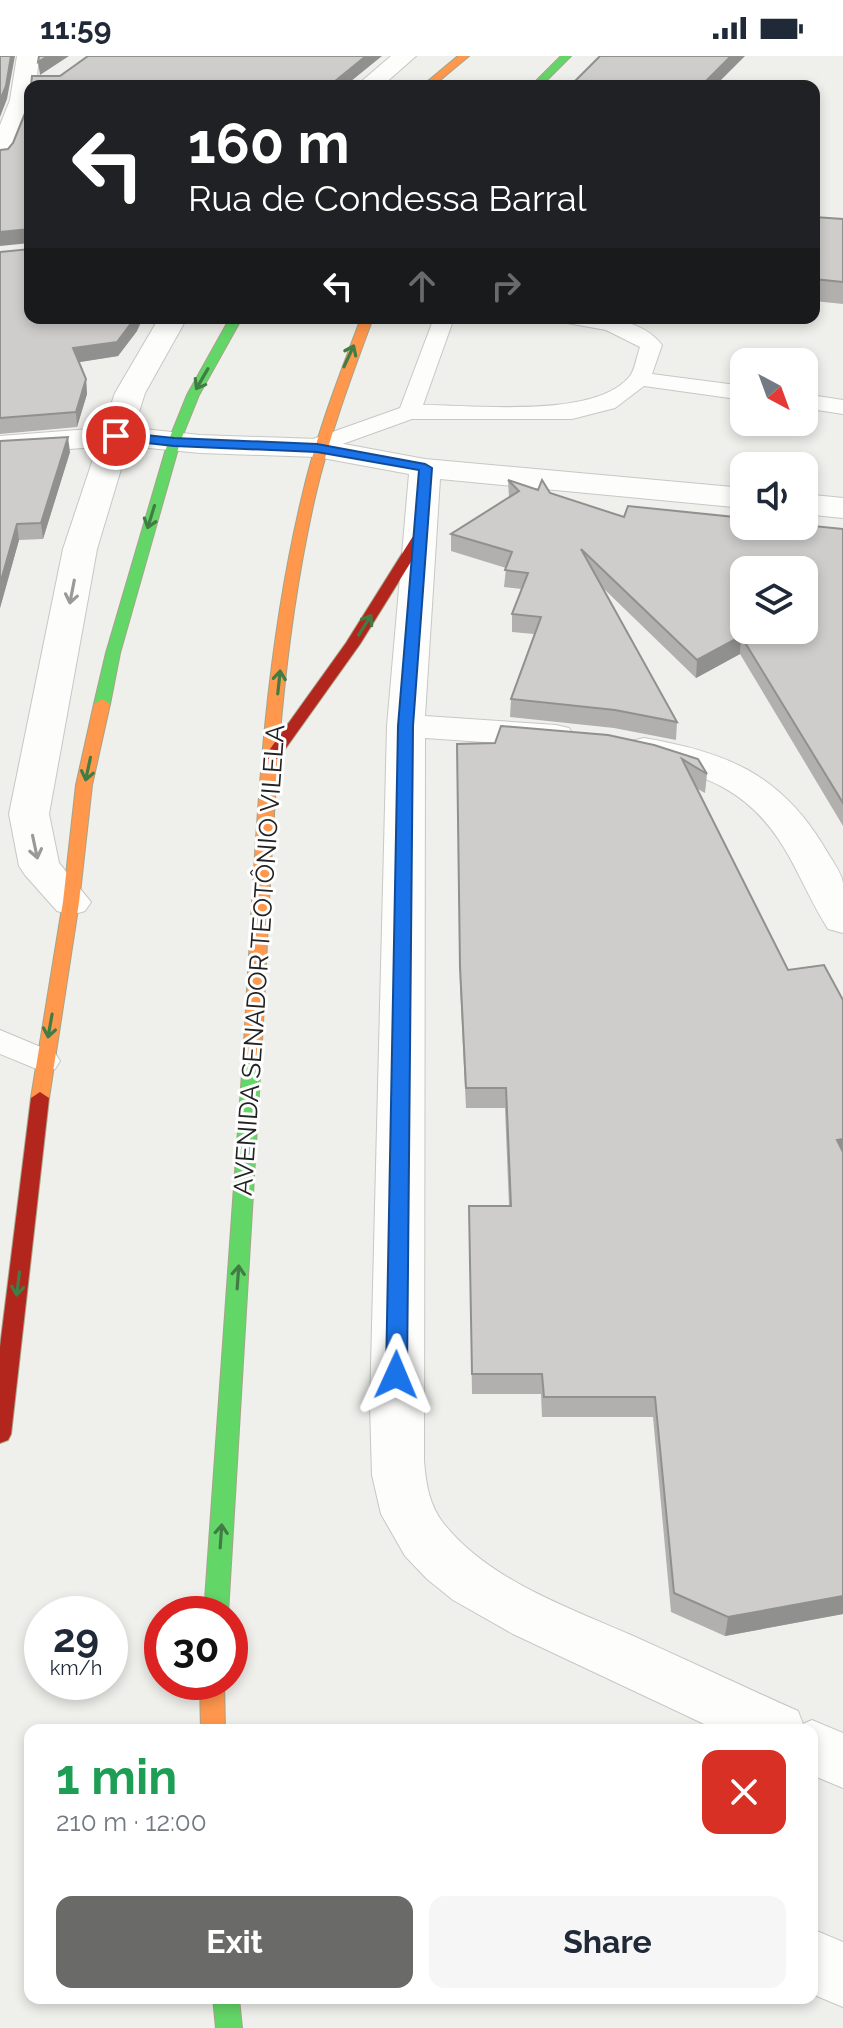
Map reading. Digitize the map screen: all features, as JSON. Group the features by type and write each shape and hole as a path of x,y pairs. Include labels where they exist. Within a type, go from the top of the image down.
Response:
{"main road":[{"path":"434,80 464,56"},
{"path":"542,80 566,56"},
{"path":"0,1434 44,1061 71,902 84,785 113,653 174,442 187,407 233,324"},
{"name":"AVENIDA SENADOR TEOTÔNIO VILELA","path":"217,1596 272,758 285,625 317,446 347,359 364,324"},
{"path":"272,758 353,644 420,536"},
{"path":"212,1700 213,1724"},
{"path":"227,2004 229,2028"}],"street":[{"path":"27,80 28,56"},
{"path":"375,80 405,56"},
{"path":"0,155 24,101"},
{"path":"71,902 39,866 29,814 80,549 130,393 170,324"},
{"path":"0,445 116,436 174,442 317,446 425,468 730,497"},
{"path":"425,468 406,726 396,1406 401,1485 407,1512 424,1543 480,1588 764,1724"},
{"path":"818,505 843,508"},
{"path":"406,726 597,742 664,753 713,766 769,800 806,851 843,920"},
{"path":"818,1750 843,1761"},
{"path":"818,1963 843,1976"}],"lane":[{"path":"410,412 442,324"},
{"path":"317,446 410,412 572,412 607,403 640,379 651,345 636,332 609,324"},
{"path":"640,379 730,391"},
{"path":"818,403 843,407"},
{"path":"0,1041 44,1061"}],"building":[{"path":"0,56 11,56 6,86 0,100"},
{"path":"88,56 366,56 336,80 32,80 32,76 60,76"},
{"path":"600,56 731,56 707,80 576,80"},
{"path":"24,116 24,230 0,232 0,150 8,149"},
{"path":"820,217 843,219 843,282 820,280"},
{"path":"24,250 24,324 130,324 117,342 73,348 86,379 76,412 0,418 0,252"},
{"path":"68,437 41,523 17,524 0,584 0,441"},
{"path":"508,480 538,490 542,480 550,493 624,517 628,506 730,517 730,540 818,540 818,526 843,529 843,803 746,644 818,644 818,556 730,556 730,642 697,660 581,549 677,722 615,710 511,699 541,617 512,614 528,573 505,570 512,552 451,534 519,491"},
{"path":"501,726 608,735 698,759 707,774 682,759 788,970 824,965 843,1000 843,1139 837,1140 843,1152 843,1596 728,1617 674,1593 655,1397 544,1397 542,1374 472,1374 469,1206 511,1206 506,1088 466,1088 460,967 457,744 495,743"}],"traffic: fast":[{"path":"542,80 566,56"},
{"path":"102,704 113,653 174,442 193,395 233,324"},
{"path":"217,1596 252,1059"},
{"path":"227,2004 229,2028"}],"traffic: slow":[{"path":"434,80 464,56"},
{"path":"252,1059 269,776 290,589 308,496 333,406 365,324"},
{"path":"40,1098 71,902 84,785 102,704"},
{"path":"212,1700 213,1724"}],"traffic: jam":[{"path":"273,756 353,644 420,536"},
{"path":"0,1434 40,1098"}],"route":[{"path":"116,436 249,447 317,448 425,468 406,726 396,1375"}]}
